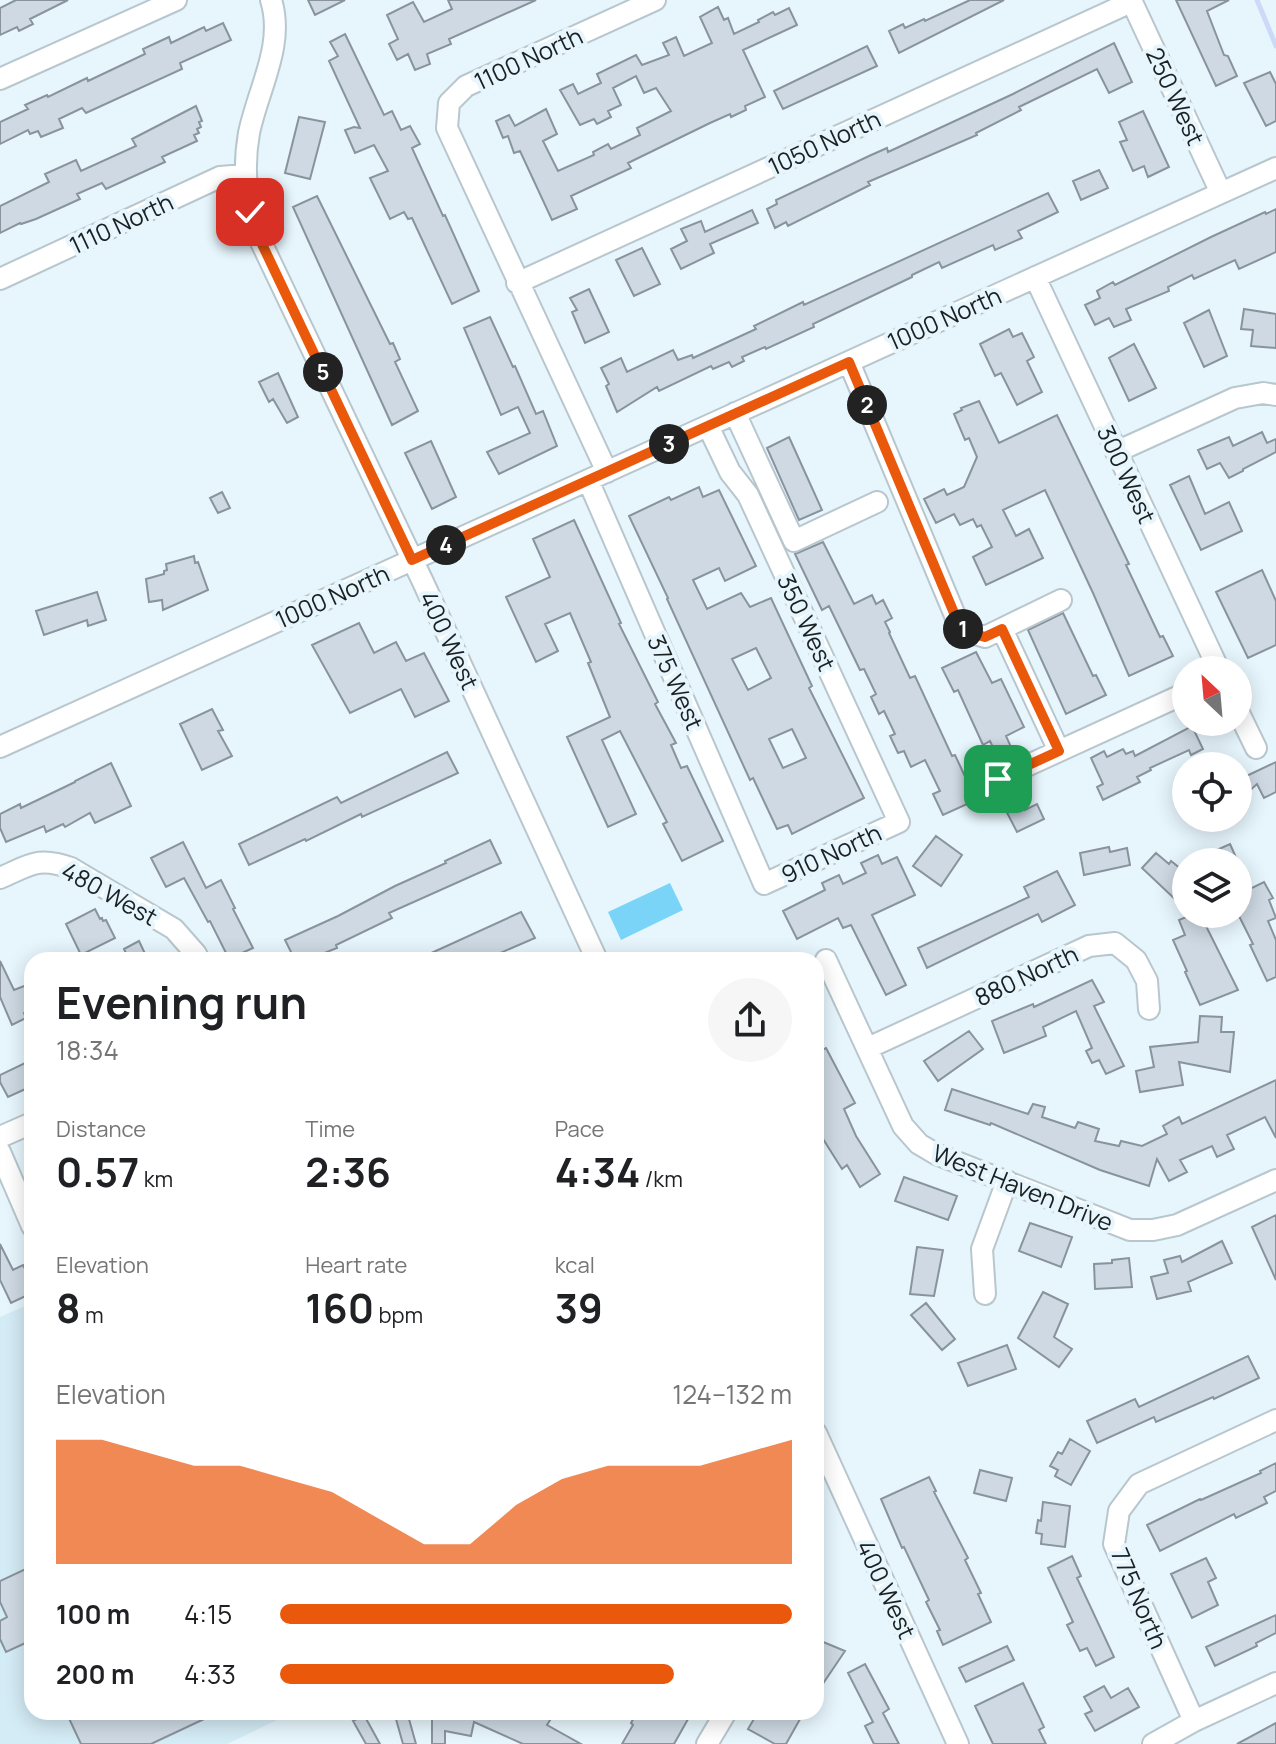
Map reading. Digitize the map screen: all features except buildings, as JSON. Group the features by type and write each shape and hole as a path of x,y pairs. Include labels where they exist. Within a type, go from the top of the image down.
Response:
{"street":[{"path":"0,79 176,0"},
{"name":"400 West","path":"271,0 275,12 273,48 249,133 245,175 250,212 261,242 593,952"},
{"name":"1100 North","path":"449,103 466,86 655,0"},
{"name":"250 West","path":"1131,1 1221,193"},
{"name":"1050 North","path":"517,283 1131,1"},
{"name":"375 West","path":"449,103 447,128 517,283 764,884"},
{"name":"1000 North","path":"0,747 1276,168"},
{"name":"1110 North","path":"0,279 220,177 245,175"},
{"name":"300 West","path":"1035,277 1212,656"},
{"path":"849,362 959,625 968,632 985,637 1061,600"},
{"path":"1116,452 1235,398 1263,393 1276,395"},
{"path":"735,413 794,541 877,502"},
{"name":"350 West","path":"708,426 730,472 748,495 899,822"},
{"path":"1002,629 1059,751"},
{"path":"998,779 1172,699"},
{"path":"1250,736 1256,748"},
{"name":"910 North","path":"764,884 899,822"},
{"name":"480 West","path":"0,878 36,862 54,862 71,868 174,929 194,952"},
{"name":"880 North","path":"868,1048 1089,946 1115,943 1136,960 1147,981 1149,1009"},
{"name":"West Haven Drive","path":"826,960 903,1126 919,1144 936,1154 1130,1230 1153,1230 1177,1225 1276,1180"},
{"path":"0,1137 24,1126"},
{"path":"0,1152 24,1208"},
{"path":"985,1294 982,1249 1007,1181"},
{"name":"775 North","path":"1194,1721 1114,1544 1119,1511 1139,1484 1276,1420"},
{"name":"400 West","path":"824,1451 958,1744"},
{"path":"1153,1744 1276,1683"},
{"path":"707,1744 721,1720"}],"shaded area":[{"path":"670,883 683,910 621,940 608,912"},
{"path":"24,1306 24,1720 277,1720 227,1744 0,1744 0,1317"}],"waterway":[{"path":"1257,0 1276,46"}],"route":[{"path":"250,212 261,242 412,560 849,362 959,625 968,632 985,637 1002,629 1059,751 998,779"}]}
